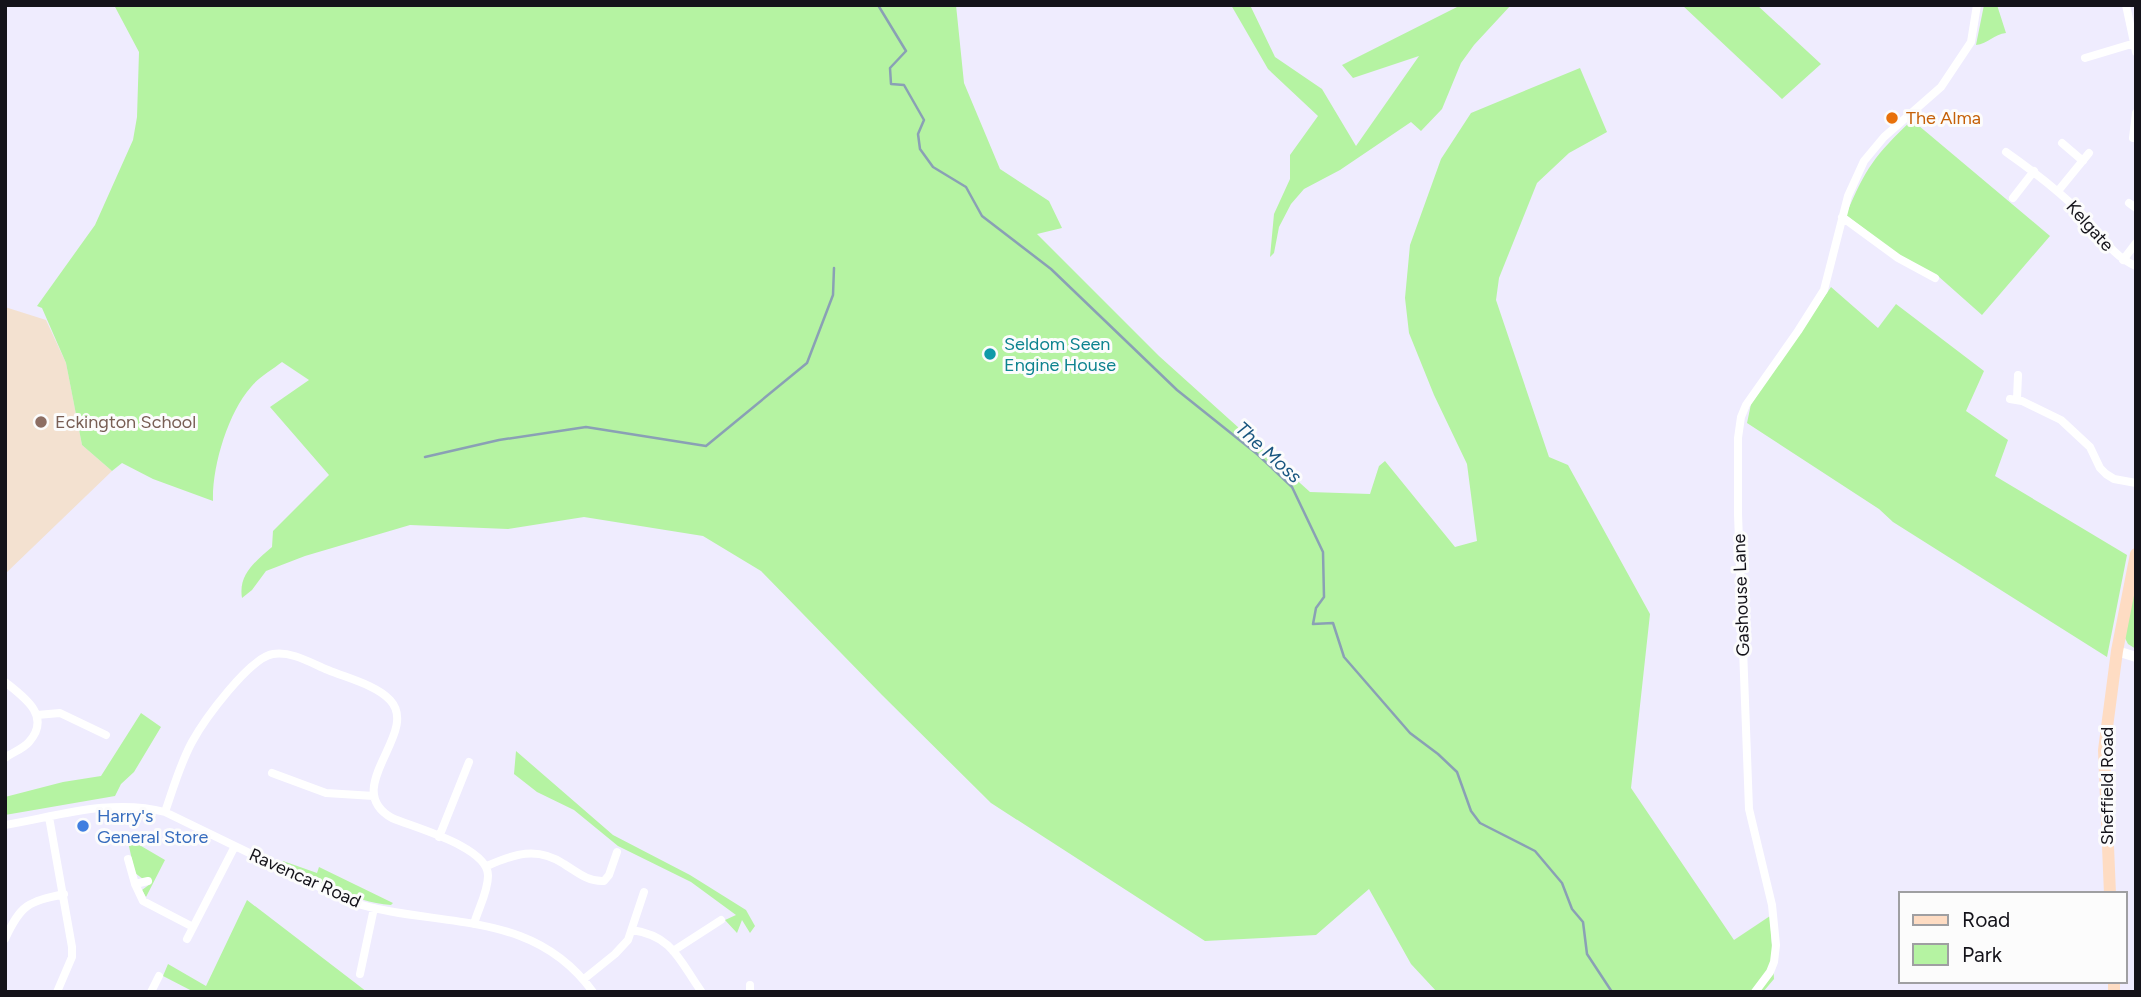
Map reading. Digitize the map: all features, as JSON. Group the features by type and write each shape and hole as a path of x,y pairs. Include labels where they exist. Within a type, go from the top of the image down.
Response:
{"main road":[{"name":"Sheffield Road","path":"2110,892 2104,750 2118,651 2136,554"}],"street":[{"name":"Gashouse Lane","path":"1755,992 1770,972 1776,945 1772,905 1749,809 1738,514 1738,438 1741,417 1746,405 1824,290 1848,196 1864,161 1884,138 1941,87 1971,41 1977,5"},
{"path":"2128,6 2136,52"},
{"path":"2085,58 2135,43"},
{"path":"2134,132 2136,113"},
{"name":"Kelgate","path":"2058,191 2086,157 2062,143"},
{"name":"Kelgate","path":"2006,152 2058,191 2093,225 2100,237 2123,260 2136,266"},
{"path":"2013,198 2034,172"},
{"path":"1842,217 1898,258 1935,278"},
{"name":"Kelgate","path":"2123,260 2136,243"},
{"path":"2018,375 2013,399 2061,420 2090,447 2100,468 2106,474 2114,479 2136,483"},
{"path":"2118,651 2136,657"},
{"path":"165,811 191,744 205,722 252,665 275,654 293,656 382,693 393,704 397,710 397,722 374,784 373,796 385,814 471,850 487,866 487,881 474,924"},
{"path":"5,682 28,700 37,715 35,729 28,743 5,758"},
{"path":"37,715 61,713 106,735"},
{"path":"90,738 94,729"},
{"path":"439,837 468,762"},
{"path":"272,773 326,793 373,796"},
{"name":"Ravencar Road","path":"5,825 126,805 165,811 333,894 374,908 507,930 535,942 563,959 593,992"},
{"path":"49,817 72,950 57,992"},
{"path":"187,939 234,846"},
{"path":"487,866 513,855 535,852 563,863 588,879 604,881 617,852"},
{"path":"128,859 140,896 149,905 192,927"},
{"path":"135,884 148,881"},
{"path":"584,979 623,946 632,930 637,907 644,892"},
{"path":"5,939 15,918 27,904 64,894"},
{"path":"360,974 374,908"},
{"path":"673,951 721,920"},
{"path":"632,930 656,936 673,951 696,989"},
{"path":"152,992 159,976"}],"shaded area":[{"name":"Eckington School","path":"5,307 46,320 66,363 82,445 112,471 5,574"}],"green space":[{"path":"114,5 956,5 964,83 1000,169 1049,201 1062,228 1037,234 1159,356 1310,492 1370,494 1379,466 1385,461 1455,547 1477,541 1467,464 1434,395 1409,333 1405,298 1410,245 1441,159 1471,113 1580,68 1607,132 1569,153 1537,183 1499,278 1496,300 1549,457 1568,465 1650,614 1631,788 1734,940 1770,916 1774,979 1763,992 1437,992 1411,964 1369,889 1316,935 1205,941 991,803 761,571 703,536 584,517 508,529 410,525 305,556 266,571 252,590 242,598 241,589 246,575 254,563 272,547 273,531 329,475 270,407 309,380 282,362 251,387 235,411 223,441 215,472 213,501 153,479 122,463 112,471 82,445 66,363 42,308 37,306 95,225 133,140 137,117 139,52"},
{"path":"1231,5 1250,5 1275,57 1322,89 1356,146 1419,56 1353,78 1342,65 1461,5 1511,5 1461,63 1442,109 1421,131 1411,122 1340,170 1304,189 1291,204 1279,227 1274,253 1270,257 1274,214 1290,179 1290,155 1318,116 1268,69"},
{"path":"1682,5 1757,5 1821,64 1782,99"},
{"path":"1984,5 1997,5 2006,33 1976,45"},
{"path":"1912,120 2050,236 1982,315 1938,276 1896,253 1846,215 1872,163"},
{"path":"1831,287 1878,328 1896,304 1984,371 1966,411 2008,440 1995,476 2127,555 2107,657 1893,522 1879,509 1747,423 1751,404"},
{"path":"2136,573 2136,649 2128,644 2125,638"},
{"path":"141,713 161,727 134,772 121,784 115,796 5,815 5,797 63,782 101,776"},
{"path":"516,751 613,835 690,875 746,910 755,926 750,933 742,920 737,933 725,920 736,915 691,882 618,846 574,810 537,792 514,774"},
{"path":"128,842 136,843 165,860 146,897 142,890 150,884 149,879 143,879 135,873"},
{"path":"283,861 317,873 319,867 393,903 376,903 348,895 282,864"},
{"path":"247,900 367,992 194,992 163,976 168,964 206,986"}],"waterway":[{"name":"The Moss","path":"878,5 906,51 890,68 891,84 904,85 924,120 918,134 920,149 933,167 966,187 982,216 1051,269 1177,390 1257,454 1292,487 1323,552 1324,597 1316,608 1313,624 1333,623 1344,657 1410,733 1457,772 1471,811 1480,823 1535,851 1562,883 1572,909 1583,922 1587,954 1612,992"},
{"path":"425,457 499,440 586,427 706,446 807,363 833,295 834,268"}],"place":[{"name":"The Alma","path":"1892,118"},
{"name":"Seldom Seen Engine House","path":"990,354"},
{"name":"Eckington School","path":"41,422"},
{"name":"Harry's General Store","path":"83,826"}]}
